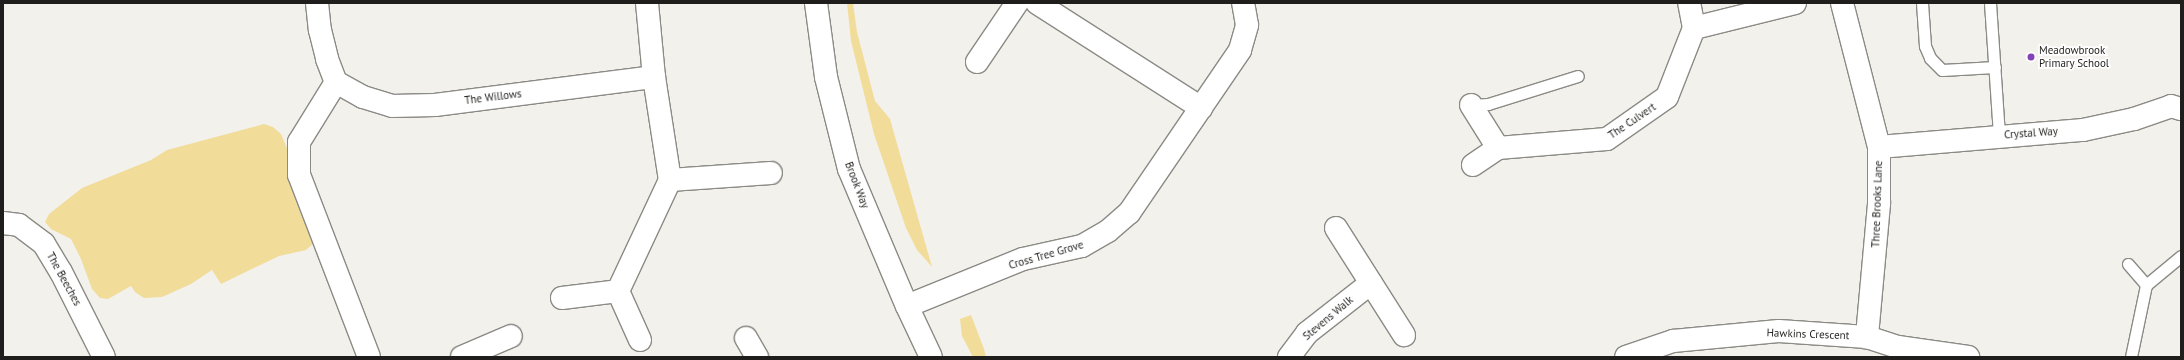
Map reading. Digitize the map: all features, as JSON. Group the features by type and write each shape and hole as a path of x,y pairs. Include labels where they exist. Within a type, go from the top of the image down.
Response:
{"street":[{"path":"317,3 320,30 326,59 336,82 299,142 299,175 370,357"},
{"path":"640,340 618,291 670,180 654,77 647,3"},
{"name":"Brook Way","path":"816,3 826,77 849,169 907,306 932,357"},
{"path":"977,62 1017,3"},
{"path":"1037,3 1201,108"},
{"name":"Cross Tree Grove","path":"907,306 1023,259 1082,246 1108,231 1129,213 1240,50 1247,25 1243,3"},
{"path":"1689,3 1694,28 1796,3"},
{"name":"Three Brooks Lane","path":"1842,3 1879,147 1879,204 1867,337"},
{"name":"The Culvert","path":"1473,165 1498,148 1607,139 1666,97 1694,28"},
{"name":"The Willows","path":"336,82 363,97 392,106 435,105 654,77"},
{"path":"1471,105 1498,148"},
{"name":"Crystal Way","path":"1879,147 2083,130 2134,118 2171,106 2181,109"},
{"path":"670,180 771,173"},
{"name":"The Beeches","path":"3,223 19,225 44,244 61,272 104,357"},
{"path":"1336,228 1404,335"},
{"name":"Stevens Walk","path":"1288,357 1307,334 1371,283"},
{"path":"562,298 618,291"},
{"name":"Hawkins Crescent","path":"1626,357 1672,341 1779,331 1867,337 1898,348 1968,357"},
{"path":"462,357 511,336"},
{"path":"746,338 757,357"}],"lane":[{"path":"1922,3 1925,46 1930,58 1942,70 1995,67"},
{"path":"1990,3 1999,136"},
{"path":"1471,105 1488,104 1578,76"},
{"path":"2131,357 2146,285 2181,256"},
{"path":"2128,264 2146,285"}],"shaded area":[{"path":"847,3 853,3 857,32 875,101 890,119 932,267 917,250 906,228 874,134 851,41"},
{"path":"264,124 273,127 281,134 289,153 290,179 313,244 306,250 279,256 221,284 212,270 191,284 162,297 144,298 135,292 131,286 108,299 100,298 92,289 81,259 71,239 51,229 45,222 49,214 82,188 151,160 167,150"},
{"path":"971,315 986,357 973,357 962,336 960,319"}],"place":[{"name":"Meadowbrook Primary School","path":"2031,57"}]}
